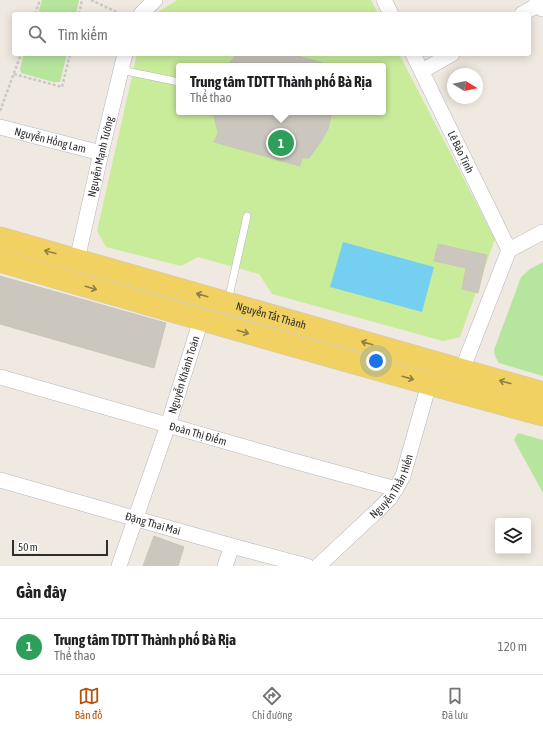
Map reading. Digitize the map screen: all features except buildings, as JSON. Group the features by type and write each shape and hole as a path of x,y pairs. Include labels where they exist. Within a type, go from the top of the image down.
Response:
{"main road":[{"name":"Nguyễn Tất Thành","path":"0,238 543,393"},
{"name":"Nguyễn Tất Thành","path":"0,261 201,320 543,415"}],"street":[{"path":"143,12 154,0"},
{"path":"384,0 390,12"},
{"path":"525,12 541,3"},
{"name":"Nguyễn Mạnh Tường","path":"77,260 124,56"},
{"name":"Lê Bảo Tịnh","path":"413,56 422,71 509,250"},
{"path":"422,71 448,56"},
{"name":"Nguyễn Hồng Lam","path":"0,127 101,153"},
{"path":"462,370 509,250 543,232"},
{"name":"Nguyễn Khánh Toàn","path":"119,566 168,425 201,320"},
{"name":"Đoàn Thị Điểm","path":"0,378 396,489"},
{"name":"Nguyễn Thần Hiến","path":"318,566 379,509 390,498 396,489 403,476 429,384"},
{"name":"Đặng Thai Mai","path":"0,480 307,566"},
{"path":"225,566 232,546"}],"lane":[{"path":"121,70 176,81"},
{"path":"227,303 247,216"}],"path":[{"path":"36,12 40,0"},
{"path":"79,12 82,0"},
{"path":"91,0 117,12"},
{"path":"0,111 20,56"},
{"path":"14,74 62,87 70,56"}],"green space":[{"path":"42,0 79,0 76,12 39,12"},
{"path":"177,0 371,0 377,12 158,12"},
{"path":"23,56 66,56 60,82 53,82 21,73 20,69"},
{"path":"137,56 400,56 495,239 460,337 443,341 272,294 259,274 198,257 181,266 106,247 97,231"},
{"path":"543,262 543,376 499,363 495,356 494,350 521,277 530,269"},
{"path":"518,433 543,440 543,493 514,440"}],"water":[{"path":"343,242 434,267 422,312 330,287"}],"place":[{"name":"Trung tâm TDTT Thành phố Bà Rịa","path":"281,143"}]}
